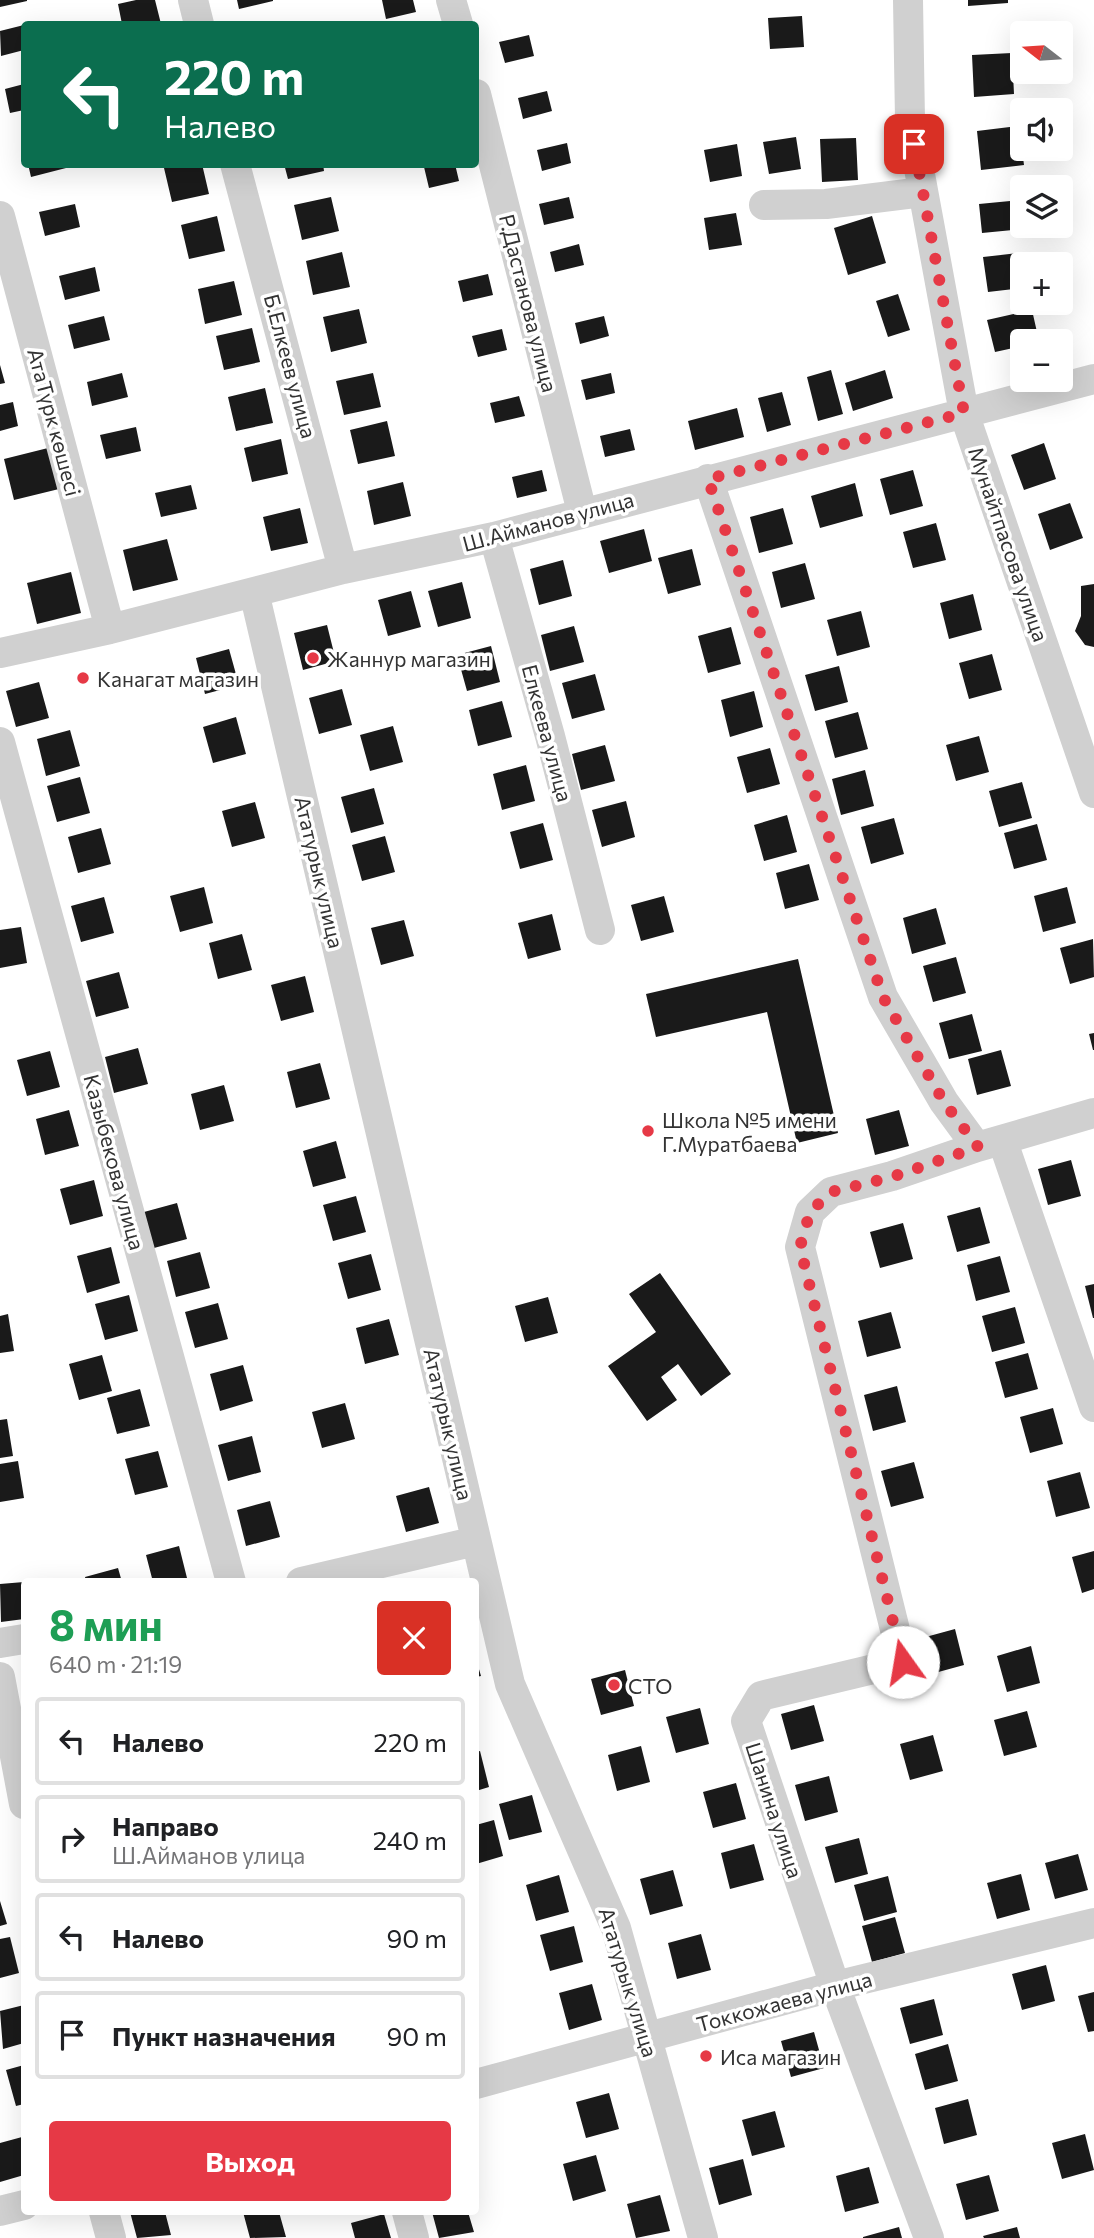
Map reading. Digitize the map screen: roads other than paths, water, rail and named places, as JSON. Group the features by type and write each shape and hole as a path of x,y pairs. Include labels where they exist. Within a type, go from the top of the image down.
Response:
{"street":[{"path":"193,0 198,21"},
{"path":"452,0 457,21"},
{"name":"Мунайтпасова улица","path":"908,0 910,120 964,413 1094,793"},
{"name":"Р.Дастанова улица","path":"479,106 582,512"},
{"name":"Б.Елкеев улица","path":"236,168 343,569"},
{"path":"764,205 826,204 923,192"},
{"name":"АтаТүрк көшесі","path":"0,216 110,629"},
{"name":"Ш.Айманов улица","path":"0,653 110,629 343,569 494,537 1094,379"},
{"path":"708,479 883,997 944,1102 990,1144 1094,1407"},
{"name":"Елкеева улица","path":"494,537 550,736 600,930"},
{"name":"Ататурык улица","path":"254,592 510,1684 616,1928 703,2238"},
{"name":"Казыбекова улица","path":"0,743 230,1578"},
{"path":"990,1144 1094,1114"},
{"name":"Шанина улица","path":"929,2238 835,1986 746,1721 761,1696 903,1662 800,1247 810,1212 831,1192 892,1177 990,1144"},
{"path":"318,1578 476,1541"},
{"path":"0,1643 21,1640"},
{"path":"0,1677 21,1788"},
{"name":"Токкожаева улица","path":"479,2083 835,1986 1094,1923"},
{"path":"0,2211 21,2206"},
{"path":"105,2215 111,2238"},
{"path":"408,2215 414,2238"}],"place":[{"name":"Жаннур магазин","path":"313,658"},
{"name":"Канагат магазин","path":"83,678"},
{"name":"Школа №5 имени Г.Муратбаева","path":"648,1131"},
{"name":"СТО","path":"614,1685"},
{"name":"Иса магазин","path":"706,2056"}]}
